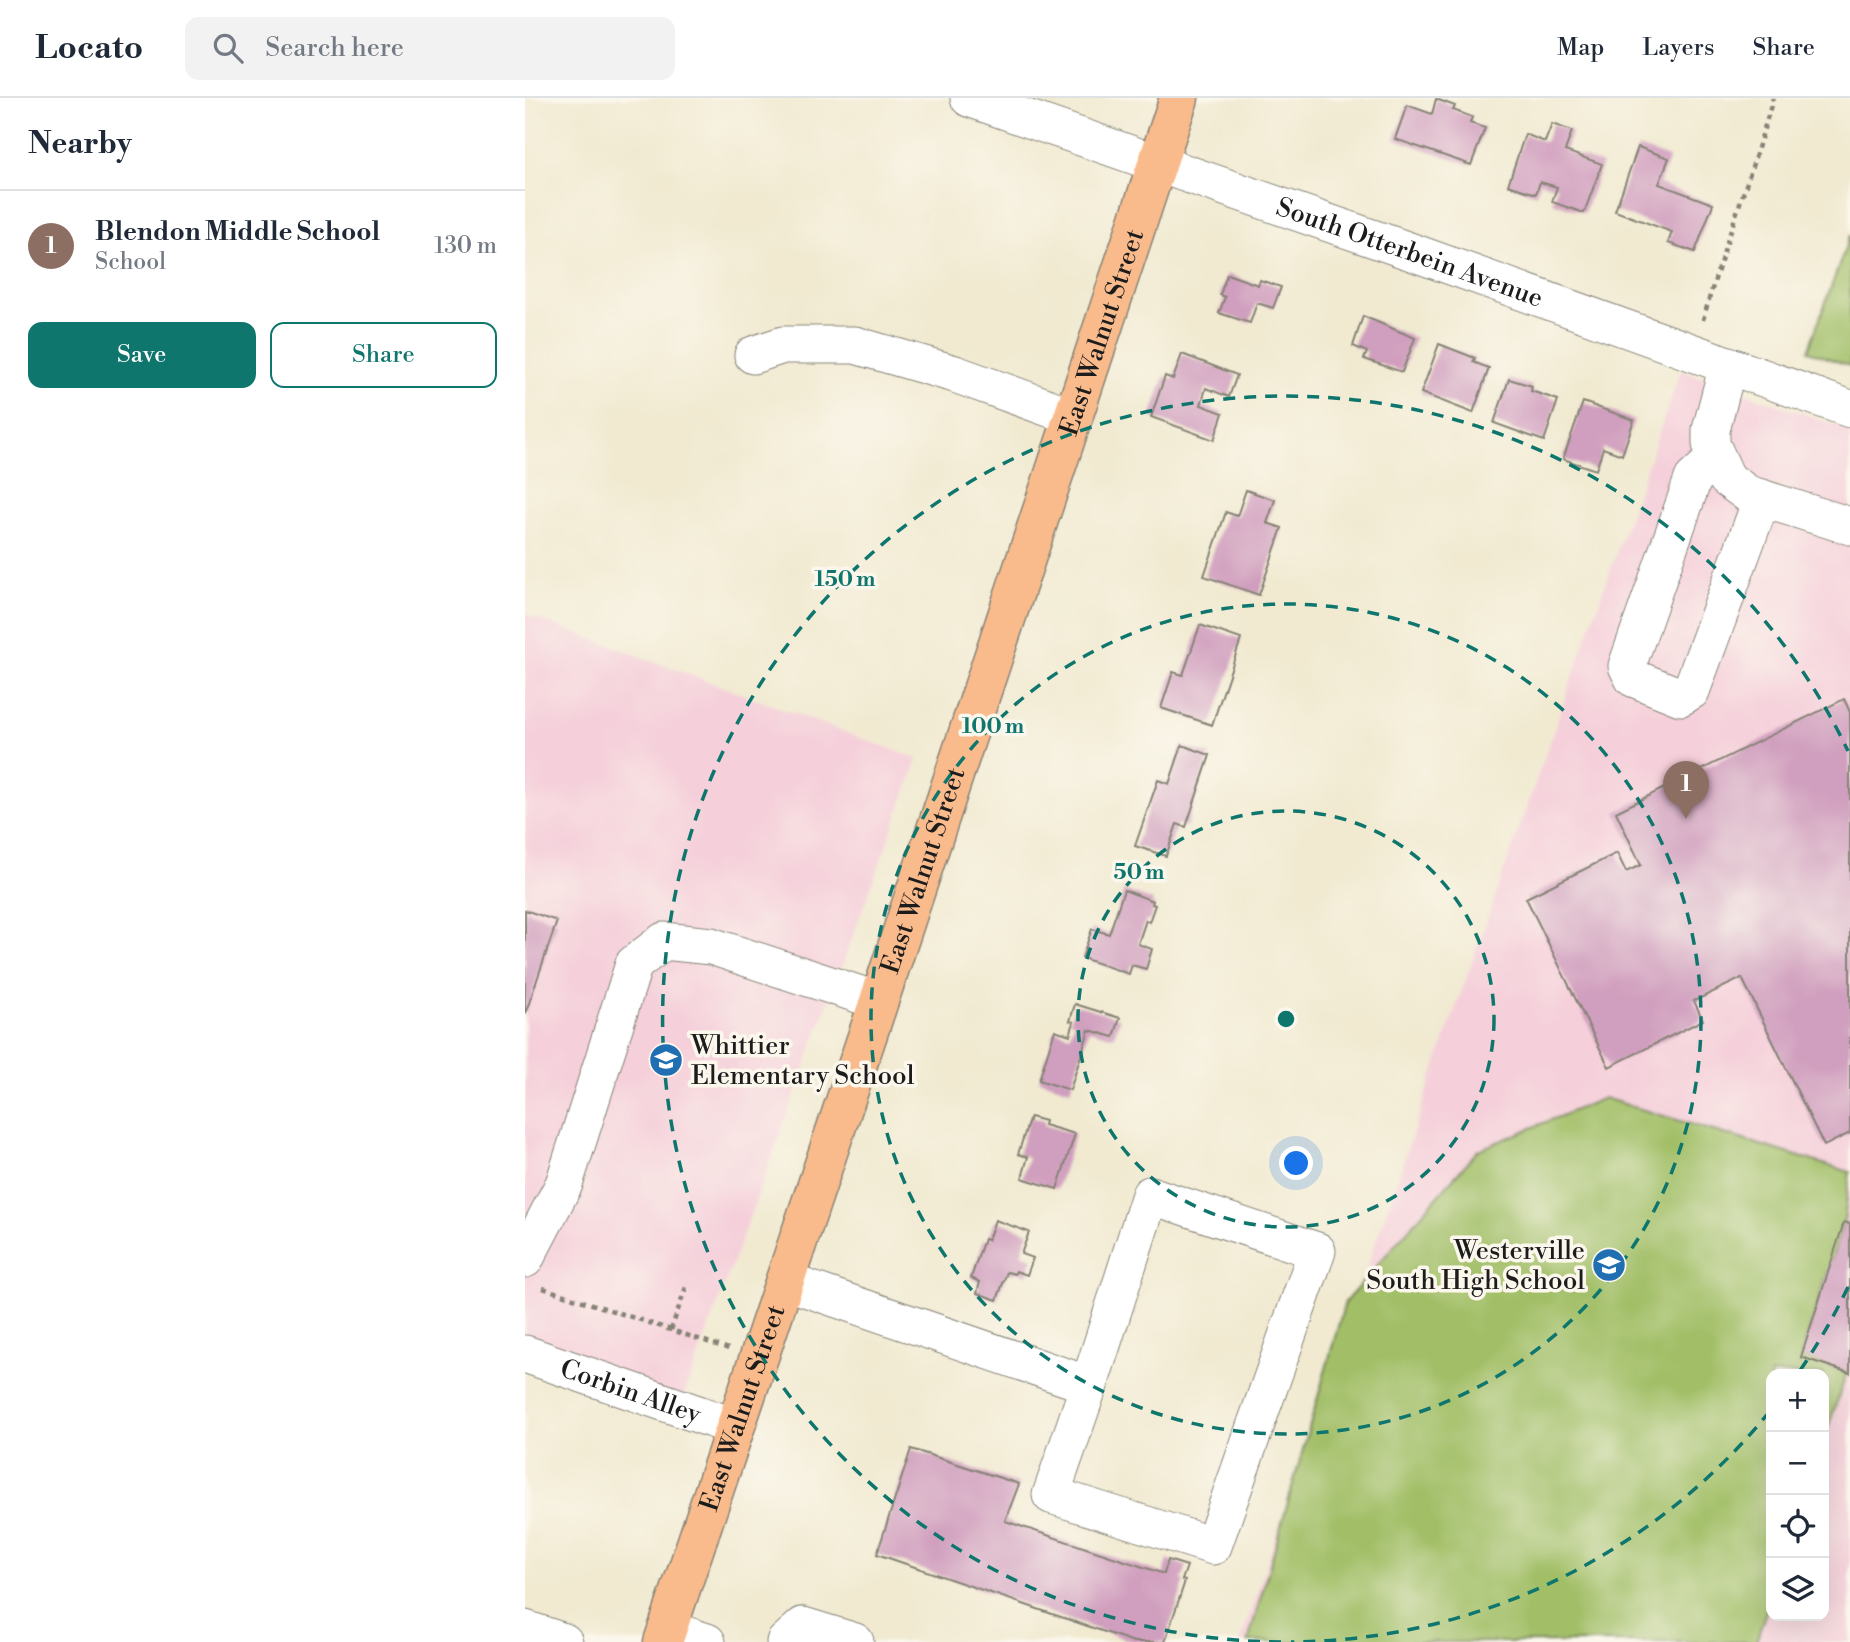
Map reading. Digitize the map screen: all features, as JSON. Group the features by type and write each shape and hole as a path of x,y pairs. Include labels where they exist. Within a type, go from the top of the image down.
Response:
{"main road":[{"name":"East Walnut Street","path":"665,1636 1179,98"}],"street":[{"name":"South Otterbein Avenue","path":"969,98 1850,409"},
{"path":"753,355 783,345 855,345 955,374 1074,416"},
{"path":"1728,365 1711,430 1711,444 1727,480 1748,494 1850,526"},
{"path":"1716,458 1693,479 1627,666 1633,678 1681,696 1691,691 1762,498"},
{"path":"534,1273 634,964 664,941 711,946 879,1001"},
{"path":"1150,1195 1317,1251 1213,1546 1051,1495 1090,1385 1150,1195"},
{"path":"785,1281 1090,1385"},
{"name":"Corbin Alley","path":"525,1354 736,1427"},
{"path":"785,1642 803,1626 855,1642"},
{"path":"525,1629 564,1642"},
{"path":"665,1636 707,1642"}],"path":[{"path":"1703,320 1773,98"},
{"path":"534,1273 671,1330 730,1349"},
{"path":"671,1330 686,1287"}],"shaded area":[{"path":"1681,370 1850,430 1850,1642 1240,1642 1449,1027"},
{"name":"Whittier Elementary School","path":"525,614 918,759 676,1417 525,1361"}],"green space":[{"path":"1850,235 1850,366 1808,351"},
{"name":"Westerville South High School","path":"1604,1098 1850,1172 1844,1222 1801,1356 1847,1372 1829,1425 1829,1369 1766,1369 1766,1611 1756,1642 1248,1642 1345,1302 1478,1150"}],"building":[{"path":"1436,99 1455,106 1453,110 1472,117 1470,123 1485,128 1471,165 1395,139 1407,105 1432,114"},
{"path":"1552,124 1572,131 1565,151 1602,164 1584,213 1552,202 1557,187 1540,182 1536,194 1508,185 1525,134 1545,142"},
{"path":"1638,147 1669,158 1659,184 1713,204 1695,252 1668,243 1672,232 1615,211"},
{"path":"1227,274 1258,285 1260,280 1281,287 1273,308 1257,303 1250,323 1219,313 1225,297 1220,295"},
{"path":"1363,316 1415,338 1402,372 1364,359 1367,352 1353,346"},
{"path":"1439,344 1475,358 1473,362 1489,368 1473,413 1421,393"},
{"path":"1182,354 1237,375 1229,397 1206,388 1201,405 1223,413 1214,440 1151,417 1165,376 1173,379"},
{"path":"1509,379 1532,386 1531,391 1558,400 1544,441 1494,423"},
{"path":"1583,402 1634,420 1622,455 1603,448 1596,470 1563,459"},
{"path":"1246,490 1275,500 1267,523 1282,528 1259,595 1204,576 1226,512 1237,516"},
{"path":"1200,625 1241,639 1212,725 1161,708 1173,672 1183,675"},
{"path":"1844,699 1850,712 1850,1133 1824,1146 1742,978 1694,1001 1703,1020 1609,1067 1526,898 1617,853 1626,872 1641,865 1616,812"},
{"path":"1182,745 1210,755 1186,827 1177,824 1166,856 1135,846 1158,780 1169,784"},
{"path":"1124,890 1153,901 1152,904 1155,905 1149,922 1146,920 1138,944 1152,949 1146,969 1132,965 1129,974 1082,958 1092,929 1109,934"},
{"path":"525,910 557,921 525,1015"},
{"path":"1075,1004 1120,1018 1114,1037 1089,1030 1070,1090 1039,1080 1055,1030 1070,1035 1074,1022 1070,1021"},
{"path":"1030,1117 1045,1121 1044,1125 1075,1134 1057,1189 1022,1178 1028,1157 1018,1154"},
{"path":"995,1220 1029,1232 1021,1254 1033,1258 1027,1275 1016,1271 1015,1274 1007,1272 997,1300 977,1293 980,1282 971,1278 984,1239 988,1240"},
{"path":"1844,1222 1850,1224 1850,1373 1801,1357"},
{"path":"911,1449 1019,1484 1005,1521 1164,1574 1168,1560 1187,1566 1182,1580 1185,1581 1165,1642 1134,1642 877,1554"}],"place":[{"name":"Blendon Middle School","path":"1686,819"},
{"name":"Whittier Elementary School","path":"666,1060"},
{"name":"Westerville South High School","path":"1609,1265"}]}
